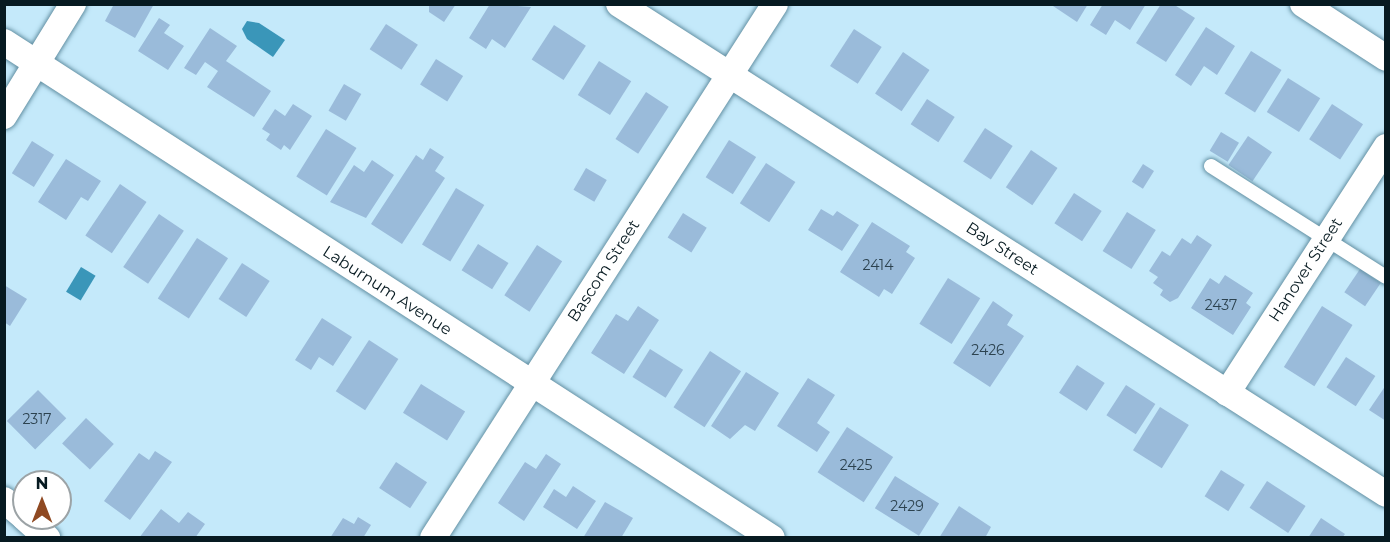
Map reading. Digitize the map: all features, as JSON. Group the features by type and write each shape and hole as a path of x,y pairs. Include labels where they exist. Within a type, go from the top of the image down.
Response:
{"street":[{"path":"4,116 73,4"},
{"name":"Bay Street","path":"619,4 1386,494"},
{"name":"Bascom Street","path":"433,537 775,4"},
{"path":"1303,4 1386,58"},
{"name":"Laburnum Avenue","path":"4,42 531,384 772,537"},
{"name":"Hanover Street","path":"1227,393 1386,147"}],"lane":[{"path":"1211,166 1386,277"}],"water":[{"path":"247,21 259,23 285,40 273,57 247,39 242,29"},
{"path":"81,267 96,276 81,301 66,292"}],"building":[{"path":"114,4 154,4 135,38 105,21"},
{"path":"429,4 456,4 444,22 429,12"},
{"path":"490,4 531,7 505,48 492,39 486,49 469,38"},
{"path":"1050,4 1088,4 1077,22"},
{"path":"1103,4 1146,4 1130,30 1115,20 1106,35 1090,25"},
{"path":"1161,4 1173,4 1195,18 1166,62 1136,43"},
{"path":"159,18 170,25 164,33 184,46 168,70 138,51"},
{"path":"386,24 418,45 402,70 370,49"},
{"path":"554,25 586,46 564,80 532,59"},
{"path":"1206,27 1235,46 1217,75 1204,66 1191,86 1175,75"},
{"path":"210,28 237,46 226,61 271,91 254,117 207,87 218,71 205,62 196,75 184,68"},
{"path":"854,29 882,47 858,84 830,66"},
{"path":"1251,51 1282,70 1255,112 1225,93"},
{"path":"903,52 930,70 902,111 875,93"},
{"path":"436,59 463,76 447,101 420,84"},
{"path":"599,61 631,81 610,115 578,95"},
{"path":"1288,78 1320,98 1299,132 1267,112"},
{"path":"344,84 361,94 346,121 328,111"},
{"path":"646,92 669,107 638,154 616,139"},
{"path":"927,99 955,117 938,142 911,124"},
{"path":"293,104 312,116 290,150 284,145 281,150 266,140 270,134 262,129 275,109 285,116"},
{"path":"1332,104 1363,124 1340,159 1309,139"},
{"path":"985,128 1013,146 991,180 963,162"},
{"path":"326,129 357,148 327,196 296,176"},
{"path":"1221,132 1239,143 1228,162 1210,151"},
{"path":"1248,136 1272,152 1252,181 1228,165"},
{"path":"729,140 756,157 733,194 706,177"},
{"path":"32,141 54,155 34,187 12,173"},
{"path":"430,148 444,157 435,171 445,178 402,244 371,224 416,155 423,160"},
{"path":"1031,150 1058,168 1032,205 1006,187"},
{"path":"66,159 101,181 88,201 81,197 66,220 38,202"},
{"path":"372,160 394,175 366,218 330,202 354,165 364,172"},
{"path":"766,163 795,182 769,222 740,203"},
{"path":"1143,164 1154,171 1143,189 1132,182"},
{"path":"586,168 607,180 594,202 574,190"},
{"path":"120,184 147,202 112,253 85,235"},
{"path":"456,188 484,205 450,262 422,245"},
{"path":"1074,193 1102,211 1082,241 1054,223"},
{"path":"821,209 833,216 837,211 859,225 842,251 808,230"},
{"path":"1127,212 1156,230 1131,269 1103,251"},
{"path":"683,213 707,228 691,252 668,238"},
{"path":"159,214 184,231 148,284 123,267"},
{"path":"872,222 910,246 906,252 915,258 892,294 884,289 879,297 840,272"},
{"path":"1197,235 1212,245 1178,298 1170,302 1160,295 1163,290 1153,283 1158,277 1149,271 1162,251 1170,256 1182,238 1191,244"},
{"path":"197,238 228,258 189,319 158,298"},
{"path":"478,244 509,263 492,289 462,270"},
{"path":"537,245 562,261 529,312 504,295"},
{"path":"242,263 270,281 246,317 219,299"},
{"path":"1360,269 1381,283 1365,306 1344,292"},
{"path":"1225,275 1253,293 1246,303 1251,307 1233,335 1191,308 1210,278 1219,284"},
{"path":"948,278 980,298 952,344 919,324"},
{"path":"4,285 27,299 10,326 4,322"},
{"path":"993,301 1013,315 1007,325 1024,336 990,387 953,363"},
{"path":"638,306 659,320 624,374 591,353 616,314 628,321"},
{"path":"1322,306 1353,325 1314,386 1284,367"},
{"path":"322,318 352,337 333,366 319,357 311,370 295,360"},
{"path":"369,340 398,359 365,410 336,391"},
{"path":"650,349 683,370 666,398 633,377"},
{"path":"710,351 741,371 705,427 674,407"},
{"path":"1346,357 1375,376 1356,406 1326,387"},
{"path":"1077,365 1105,383 1087,411 1059,393"},
{"path":"746,372 779,393 755,431 745,425 730,439 711,426"},
{"path":"808,378 835,395 817,423 830,432 817,452 777,426"},
{"path":"421,384 465,412 447,440 403,413"},
{"path":"1126,385 1155,404 1136,434 1106,415"},
{"path":"1386,385 1386,421 1369,410"},
{"path":"38,390 66,418 35,449 7,421"},
{"path":"1160,407 1189,425 1162,468 1133,450"},
{"path":"86,418 114,444 90,470 62,444"},
{"path":"847,427 893,457 864,502 818,472"},
{"path":"155,451 172,462 130,520 104,501 139,453 149,460"},
{"path":"546,454 561,464 524,521 498,503 525,462 536,469"},
{"path":"396,462 427,482 410,508 379,488"},
{"path":"1221,470 1245,485 1228,511 1205,496"},
{"path":"895,476 939,504 919,536 875,508"},
{"path":"1267,481 1306,506 1288,533 1250,508"},
{"path":"573,486 596,501 577,529 543,507 554,489 566,497"},
{"path":"605,502 633,518 621,538 583,538"},
{"path":"959,506 991,527 985,538 939,538"},
{"path":"161,509 179,523 188,512 205,524 195,538 139,538"},
{"path":"358,517 371,525 363,538 330,538 343,518 354,524"},
{"path":"1321,518 1345,534 1342,538 1308,538"}]}
